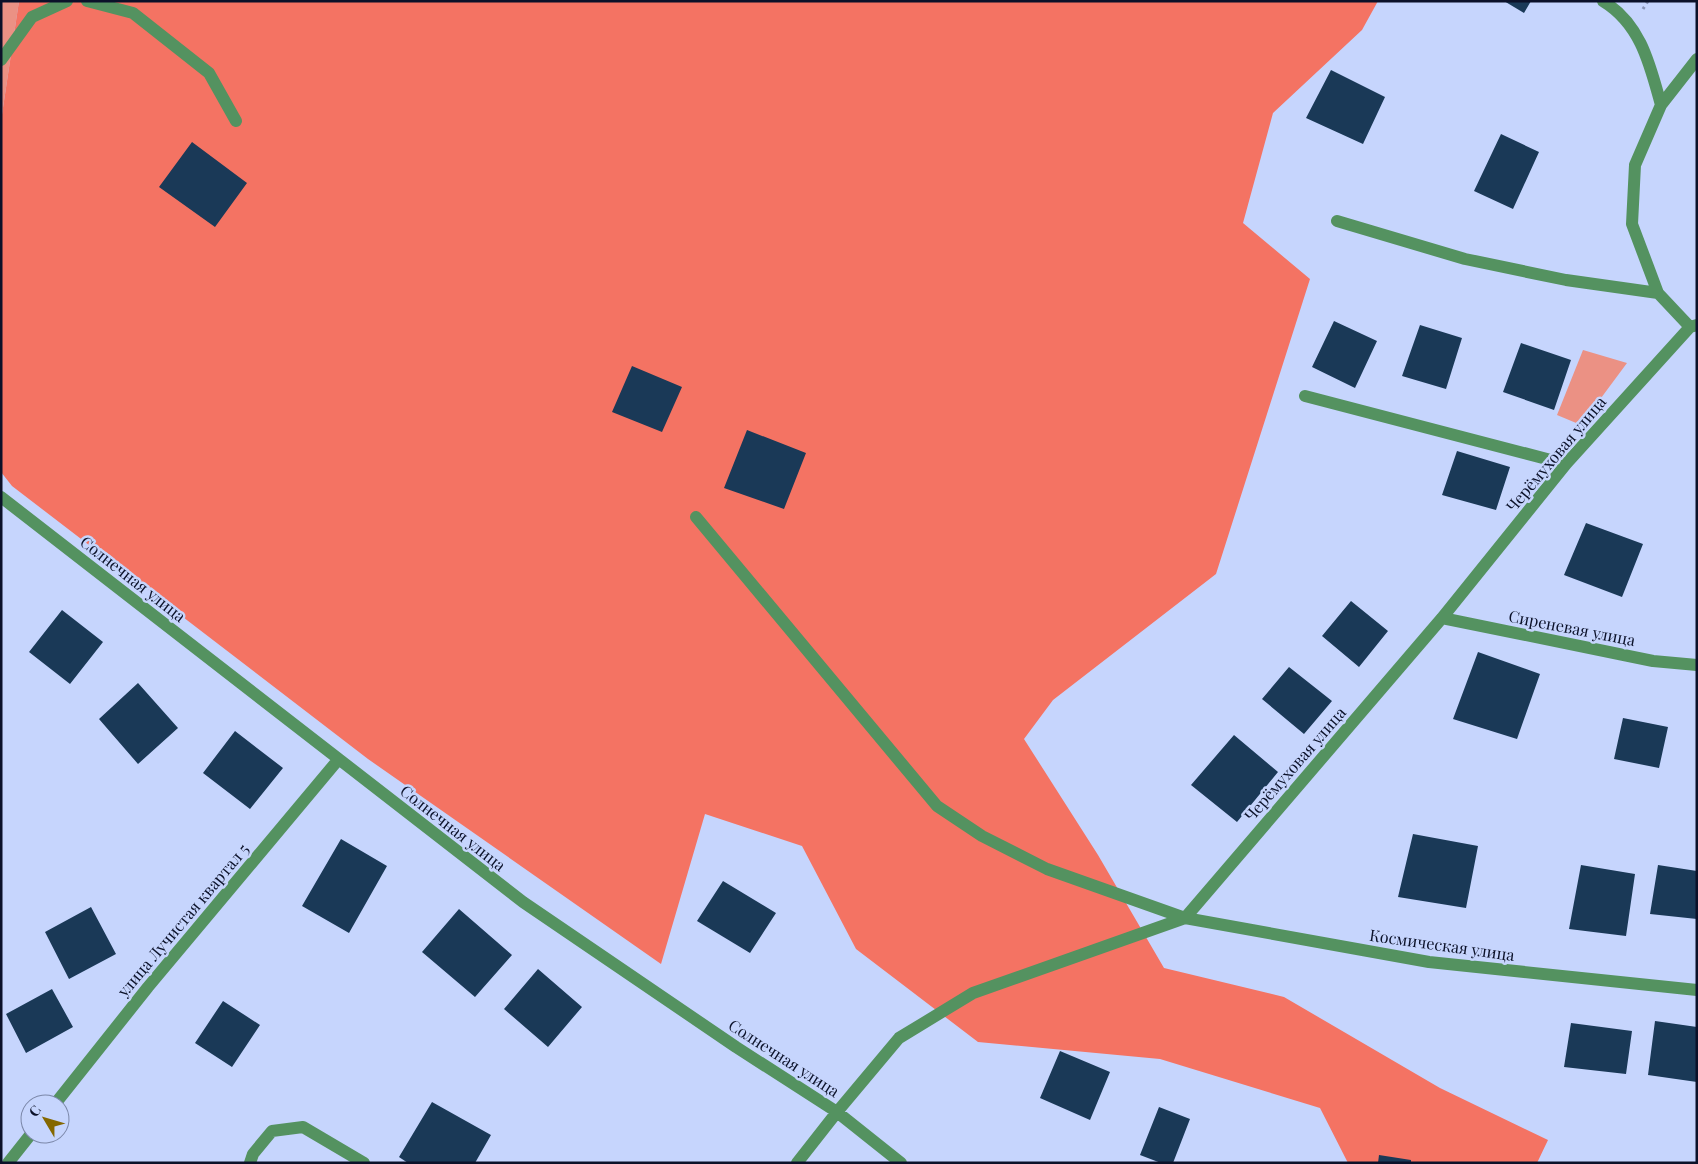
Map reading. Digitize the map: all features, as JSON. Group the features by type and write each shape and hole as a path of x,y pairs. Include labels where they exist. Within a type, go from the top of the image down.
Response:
{"street":[{"path":"1,60 32,17 67,1"},
{"path":"87,1 133,13 209,73 236,121"},
{"path":"1604,1 1633,27 1648,57 1661,105"},
{"path":"1693,326 1658,293 1632,224 1635,166 1661,105 1697,59"},
{"path":"1338,221 1465,258 1566,280 1658,293"},
{"name":"Черёмуховая улица","path":"797,1163 837,1112 900,1038 974,993 1185,918 1442,618 1566,464 1693,326"},
{"path":"1305,396 1566,464"},
{"name":"Солнечная улица","path":"1,497 523,902 736,1047 837,1112 901,1163"},
{"name":"Космическая улица","path":"696,517 937,806 982,836 1047,869 1185,918 1429,962 1697,990"},
{"name":"Сиреневая улица","path":"1442,618 1653,661 1697,665"},
{"name":"улица Лучистая квартал 5","path":"63,1094 148,987 338,760"},
{"path":"250,1163 253,1154 272,1131 303,1127 364,1163"},
{"path":"8,1163 23,1144"}],"shaded area":[{"path":"1,1 19,1 1,121"},
{"path":"19,1 1378,1 1362,30 1273,113 1243,223 1310,279 1216,574 1053,700 1024,739 1098,855 1164,968 1284,997 1440,1088 1548,1140 1537,1163 1348,1163 1320,1108 1160,1059 978,1042 856,949 802,846 705,814 661,964 368,759 12,486 1,472 1,121"},
{"path":"1583,350 1627,363 1581,425 1557,415"}],"building":[{"path":"1504,1 1531,1 1524,13"},
{"path":"1331,70 1385,97 1363,144 1306,118"},
{"path":"1501,134 1539,152 1513,209 1474,191"},
{"path":"192,142 247,183 215,227 159,187"},
{"path":"1334,321 1377,341 1355,388 1312,367"},
{"path":"1420,325 1462,338 1446,389 1402,376"},
{"path":"1521,343 1571,360 1554,410 1503,392"},
{"path":"632,366 682,387 662,432 612,412"},
{"path":"747,430 806,453 784,509 724,488"},
{"path":"1457,451 1510,467 1496,510 1442,495"},
{"path":"1586,523 1643,544 1622,597 1564,575"},
{"path":"1351,601 1388,631 1359,667 1322,636"},
{"path":"62,610 103,642 70,684 29,652"},
{"path":"1478,652 1540,674 1517,739 1453,719"},
{"path":"1289,667 1332,701 1304,734 1262,699"},
{"path":"138,683 178,728 138,764 99,719"},
{"path":"1623,718 1668,727 1659,768 1614,759"},
{"path":"235,731 283,768 250,809 203,773"},
{"path":"1234,735 1278,772 1237,822 1191,785"},
{"path":"1413,834 1478,846 1466,908 1398,897"},
{"path":"341,839 387,866 349,933 302,906"},
{"path":"1581,865 1635,874 1626,936 1569,929"},
{"path":"1658,865 1697,871 1697,919 1650,914"},
{"path":"723,881 776,913 750,953 697,921"},
{"path":"91,907 116,954 69,979 45,932"},
{"path":"459,909 512,955 475,997 422,952"},
{"path":"538,969 582,1007 548,1047 504,1009"},
{"path":"52,989 73,1027 26,1053 6,1014"},
{"path":"223,1001 260,1025 232,1067 195,1043"},
{"path":"1655,1021 1697,1027 1697,1082 1648,1075"},
{"path":"1571,1023 1632,1031 1626,1074 1564,1067"},
{"path":"1060,1051 1110,1072 1090,1120 1040,1098"},
{"path":"432,1102 491,1135 475,1163 408,1163 399,1157"},
{"path":"1159,1107 1190,1119 1173,1163 1161,1163 1140,1155"},
{"path":"1379,1155 1411,1160 1411,1163 1378,1163"}]}
